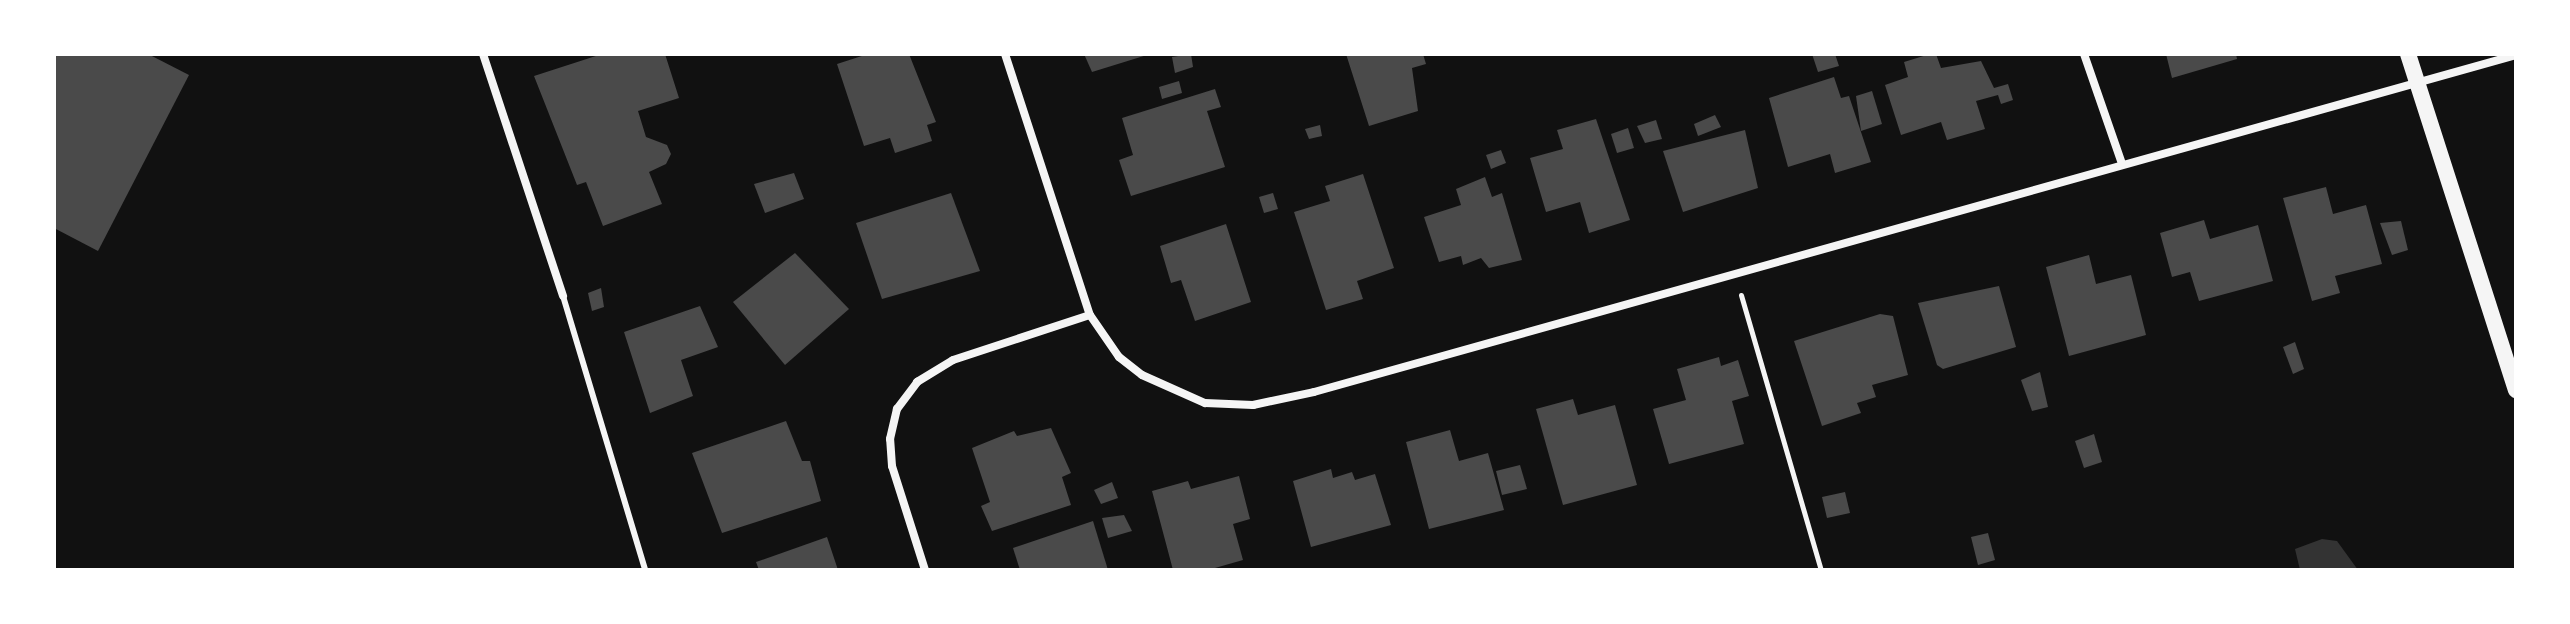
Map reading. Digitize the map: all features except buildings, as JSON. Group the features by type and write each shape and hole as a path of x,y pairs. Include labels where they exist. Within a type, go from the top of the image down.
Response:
{"main road":[{"path":"2408,54 2516,390"}],"street":[{"path":"483,54 563,296"},
{"path":"1005,54 1090,315 1119,357 1142,375 1205,403 1253,405 2516,55"},
{"path":"2084,54 2122,164"},
{"path":"925,570 892,466 890,439 897,409 917,382 953,360 1090,315"}],"lane":[{"path":"563,296 645,570"}],"path":[{"path":"1734,273 1821,570"}],"shaded area":[{"path":"2322,539 2337,541 2358,570 2300,570 2295,549"}]}
